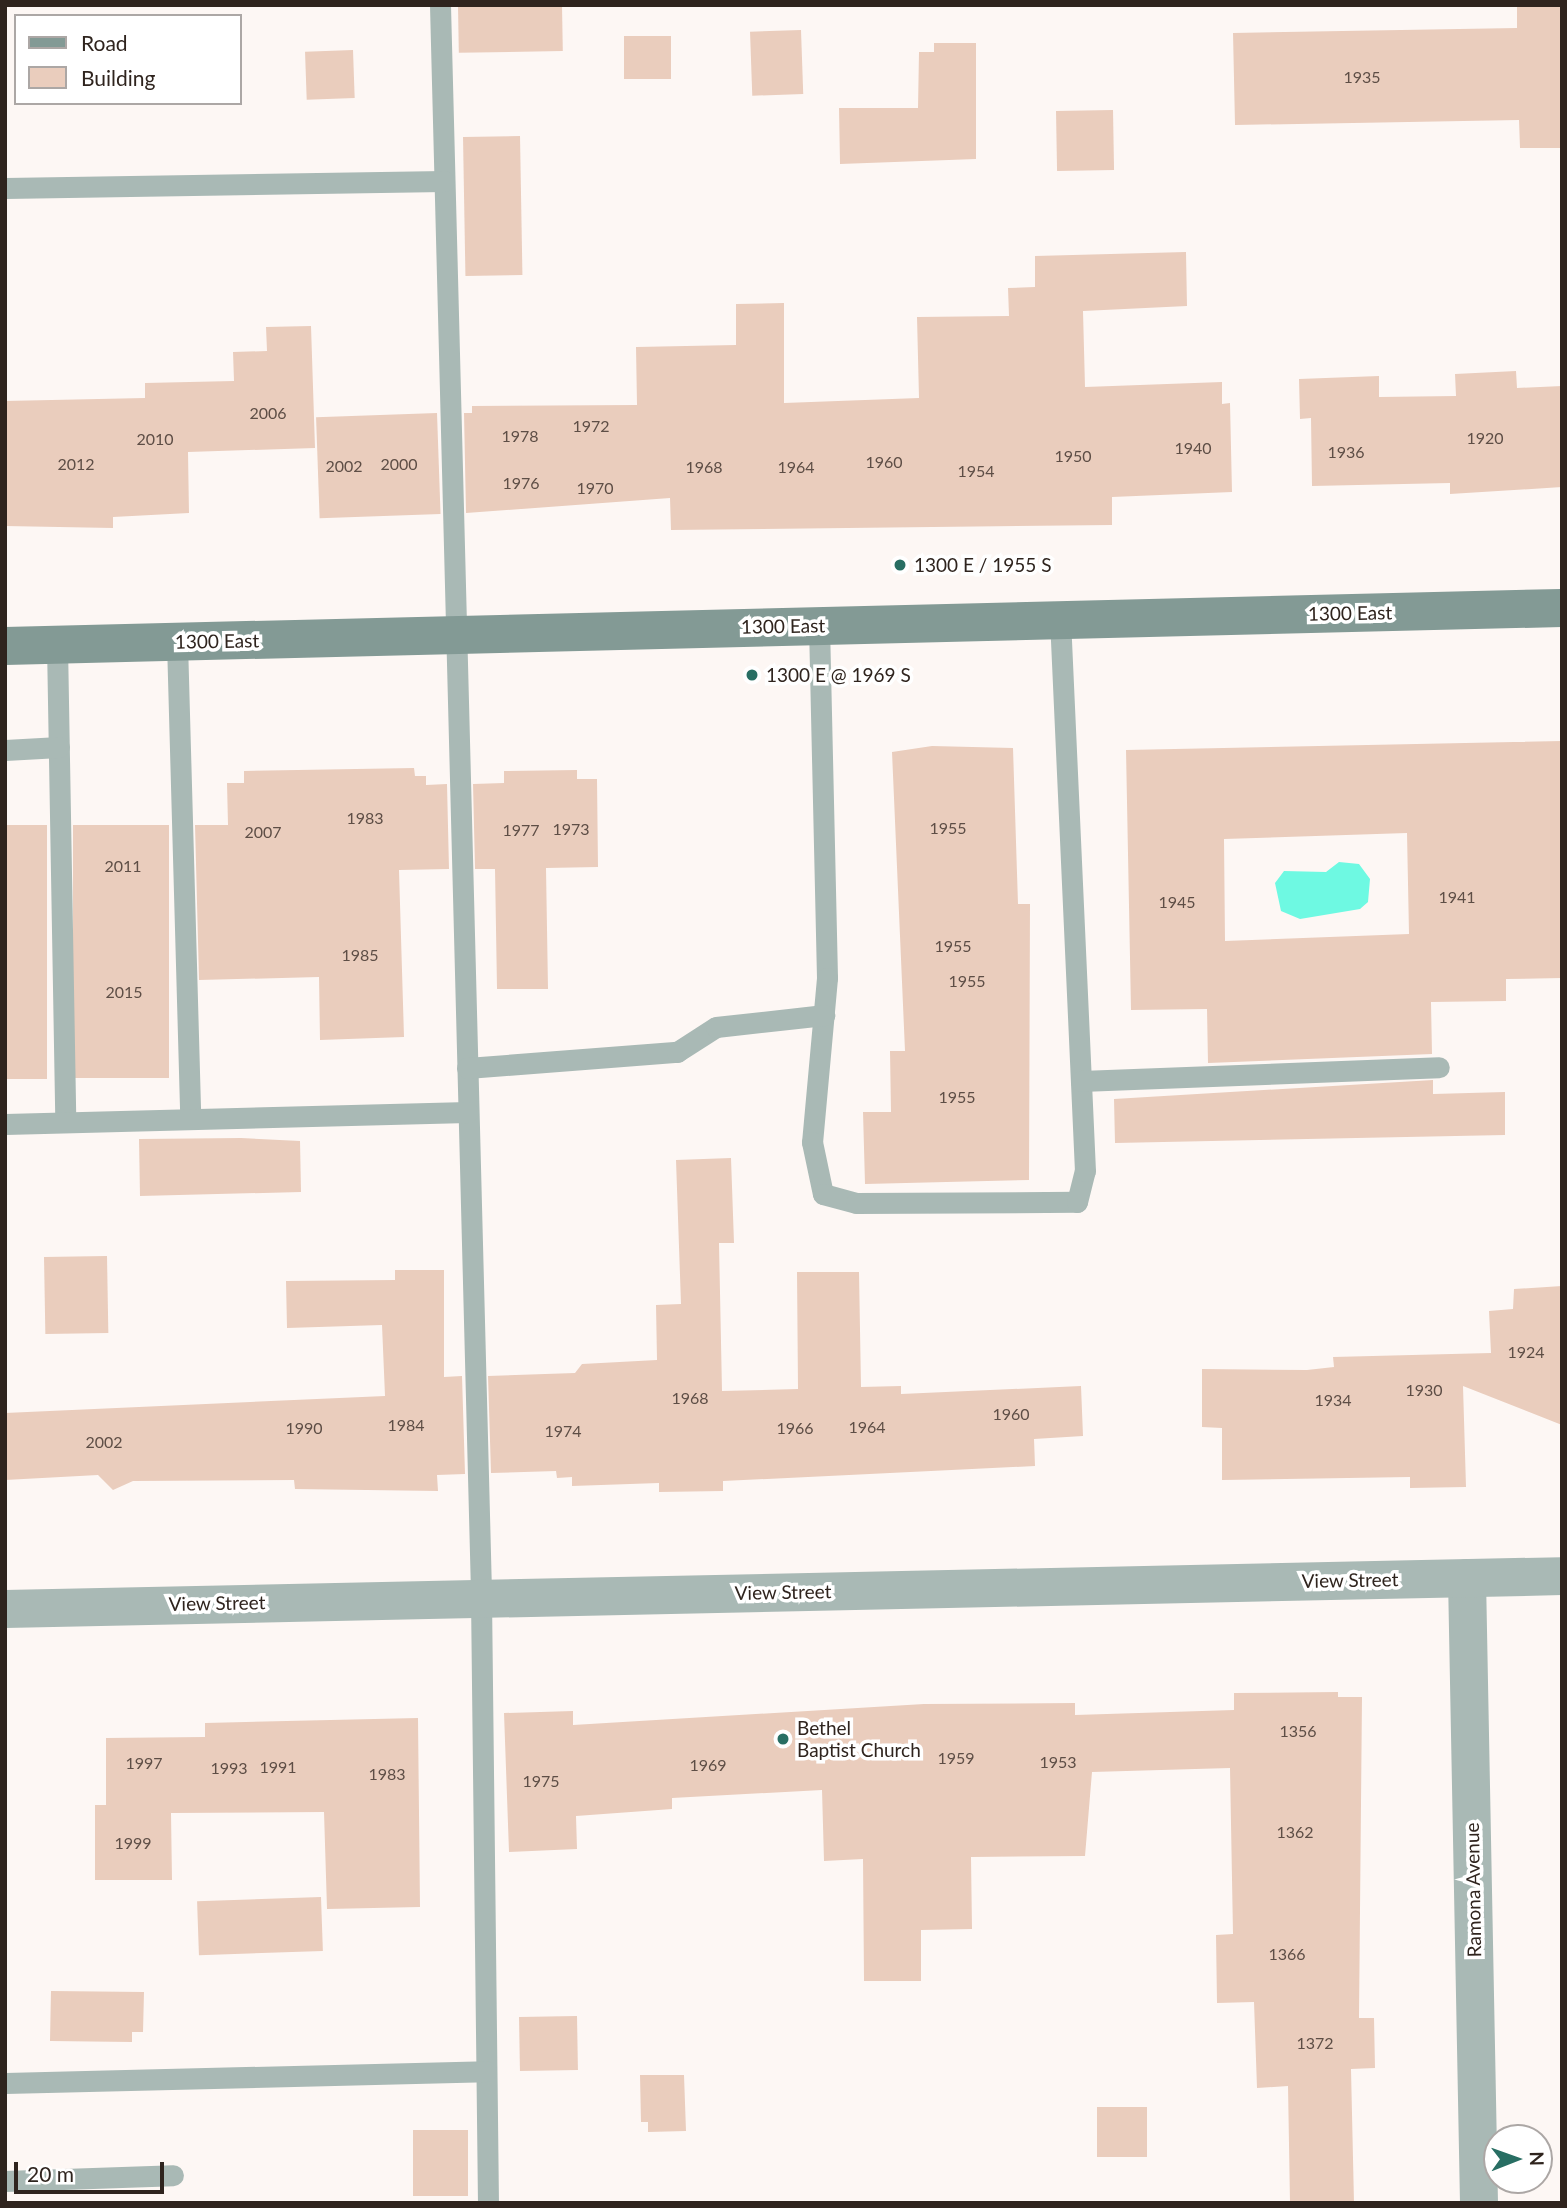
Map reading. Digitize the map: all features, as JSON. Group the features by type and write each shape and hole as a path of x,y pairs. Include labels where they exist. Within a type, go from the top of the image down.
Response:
{"main road":[{"name":"1300 East","path":"5,646 1060,618 1562,608"}],"street":[{"name":"View Street","path":"5,1609 1562,1576"},
{"name":"Ramona Avenue","path":"1467,1578 1479,2203"}],"lane":[{"path":"440,5 481,1597 488,2203"},
{"path":"5,188 444,181"},
{"path":"819,625 824,1015 812,1142 823,1194 856,1203 1077,1202 1085,1171 1060,618"},
{"path":"177,642 190,1119"},
{"path":"57,644 65,1122"},
{"path":"5,750 59,747"},
{"path":"467,1068 677,1052 716,1027 824,1015"},
{"path":"1081,1081 1439,1067"},
{"path":"5,1124 468,1112"},
{"path":"5,2083 486,2071"},
{"path":"5,2180 173,2175"}],"shaded area":[{"path":"1339,862 1359,864 1370,879 1368,902 1360,909 1300,919 1281,911 1275,883 1284,871 1326,872"}],"building":[{"path":"562,5 563,51 459,53 458,7"},
{"path":"1517,5 1562,5 1562,148 1520,148 1519,120 1235,125 1233,33 1517,28"},
{"path":"801,30 803,94 752,96 750,32"},
{"path":"624,36 671,36 671,79 624,79"},
{"path":"934,43 976,43 976,159 840,164 839,108 918,108 919,52 934,52"},
{"path":"353,50 355,98 307,100 305,52"},
{"path":"1113,110 1114,170 1057,171 1056,111"},
{"path":"520,136 522,275 465,276 463,137"},
{"path":"1186,252 1187,306 1083,311 1085,387 1222,382 1222,404 1230,403 1232,492 1112,497 1112,525 671,530 670,498 466,513 464,413 472,413 472,406 637,405 636,347 736,345 736,304 784,303 784,403 919,398 917,317 1009,316 1008,288 1035,287 1035,256"},
{"path":"311,326 315,448 188,452 189,513 113,517 113,528 5,526 5,401 145,398 145,383 234,381 233,352 267,351 266,327"},
{"path":"1516,371 1517,388 1562,386 1562,487 1450,494 1450,483 1312,486 1311,418 1300,419 1299,379 1379,376 1379,397 1456,396 1455,374"},
{"path":"437,413 441,514 320,518 316,417"},
{"path":"1562,741 1562,978 1506,979 1506,1001 1431,1002 1432,1054 1208,1063 1207,1009 1131,1010 1126,750","holes":["1407,833 1409,934 1225,941 1224,839"]},
{"path":"932,746 1013,748 1018,904 1030,904 1029,1180 865,1184 863,1112 891,1112 890,1051 905,1051 892,752"},
{"path":"414,768 415,776 426,776 426,785 447,784 449,869 399,870 404,1037 320,1040 319,977 199,980 195,825 228,825 227,783 244,783 244,771"},
{"path":"577,770 577,779 597,779 598,867 546,868 548,989 497,989 495,869 475,869 473,784 504,783 504,771"},
{"path":"5,825 47,825 47,1079 5,1079"},
{"path":"73,825 169,825 169,1078 73,1078"},
{"path":"1433,1080 1433,1094 1505,1092 1505,1135 1115,1143 1114,1099"},
{"path":"241,1138 300,1141 301,1192 140,1196 139,1139"},
{"path":"731,1158 734,1243 719,1243 722,1391 798,1389 797,1272 859,1272 861,1387 901,1386 901,1394 1081,1386 1083,1436 1034,1439 1035,1466 723,1481 723,1491 659,1492 659,1483 572,1486 572,1477 557,1478 556,1471 491,1473 488,1376 575,1373 582,1364 657,1360 656,1305 681,1304 676,1160"},
{"path":"107,1256 108,1333 45,1334 44,1257"},
{"path":"395,1270 444,1270 444,1377 462,1376 465,1474 437,1475 438,1491 295,1489 294,1480 133,1481 113,1490 98,1475 5,1480 5,1413 385,1396 382,1325 287,1328 286,1281 395,1280"},
{"path":"1562,1286 1562,1425 1463,1386 1466,1487 1410,1488 1410,1477 1222,1480 1222,1428 1202,1427 1202,1369 1307,1370 1334,1367 1333,1357 1491,1353 1489,1311 1513,1309 1514,1289"},
{"path":"1338,1692 1338,1697 1362,1697 1359,2018 1374,2018 1375,2068 1351,2069 1354,2203 1290,2203 1288,2086 1257,2088 1254,2002 1217,2003 1216,1935 1233,1934 1230,1768 1092,1772 1085,1856 971,1857 972,1929 921,1930 921,1981 864,1981 863,1859 824,1861 822,1790 672,1798 672,1809 576,1816 577,1849 509,1852 504,1713 573,1711 573,1725 924,1704 1075,1703 1075,1715 1234,1710 1234,1693"},
{"path":"418,1718 420,1907 327,1909 324,1812 171,1813 172,1880 95,1880 95,1805 106,1805 106,1738 205,1737 205,1723"},
{"path":"321,1897 323,1951 199,1955 197,1901"},
{"path":"51,1991 144,1992 143,2032 132,2032 132,2042 50,2041"},
{"path":"577,2016 578,2070 520,2071 519,2017"},
{"path":"640,2075 684,2075 686,2131 648,2132 648,2122 641,2122"},
{"path":"1097,2107 1147,2107 1147,2157 1097,2157"},
{"path":"413,2130 468,2130 468,2196 413,2196"}],"place":[{"name":"1300 E / 1955 S","path":"900,565"},
{"name":"1300 E @ 1969 S","path":"752,675"},
{"name":"Bethel Baptist Church","path":"783,1739"}]}
